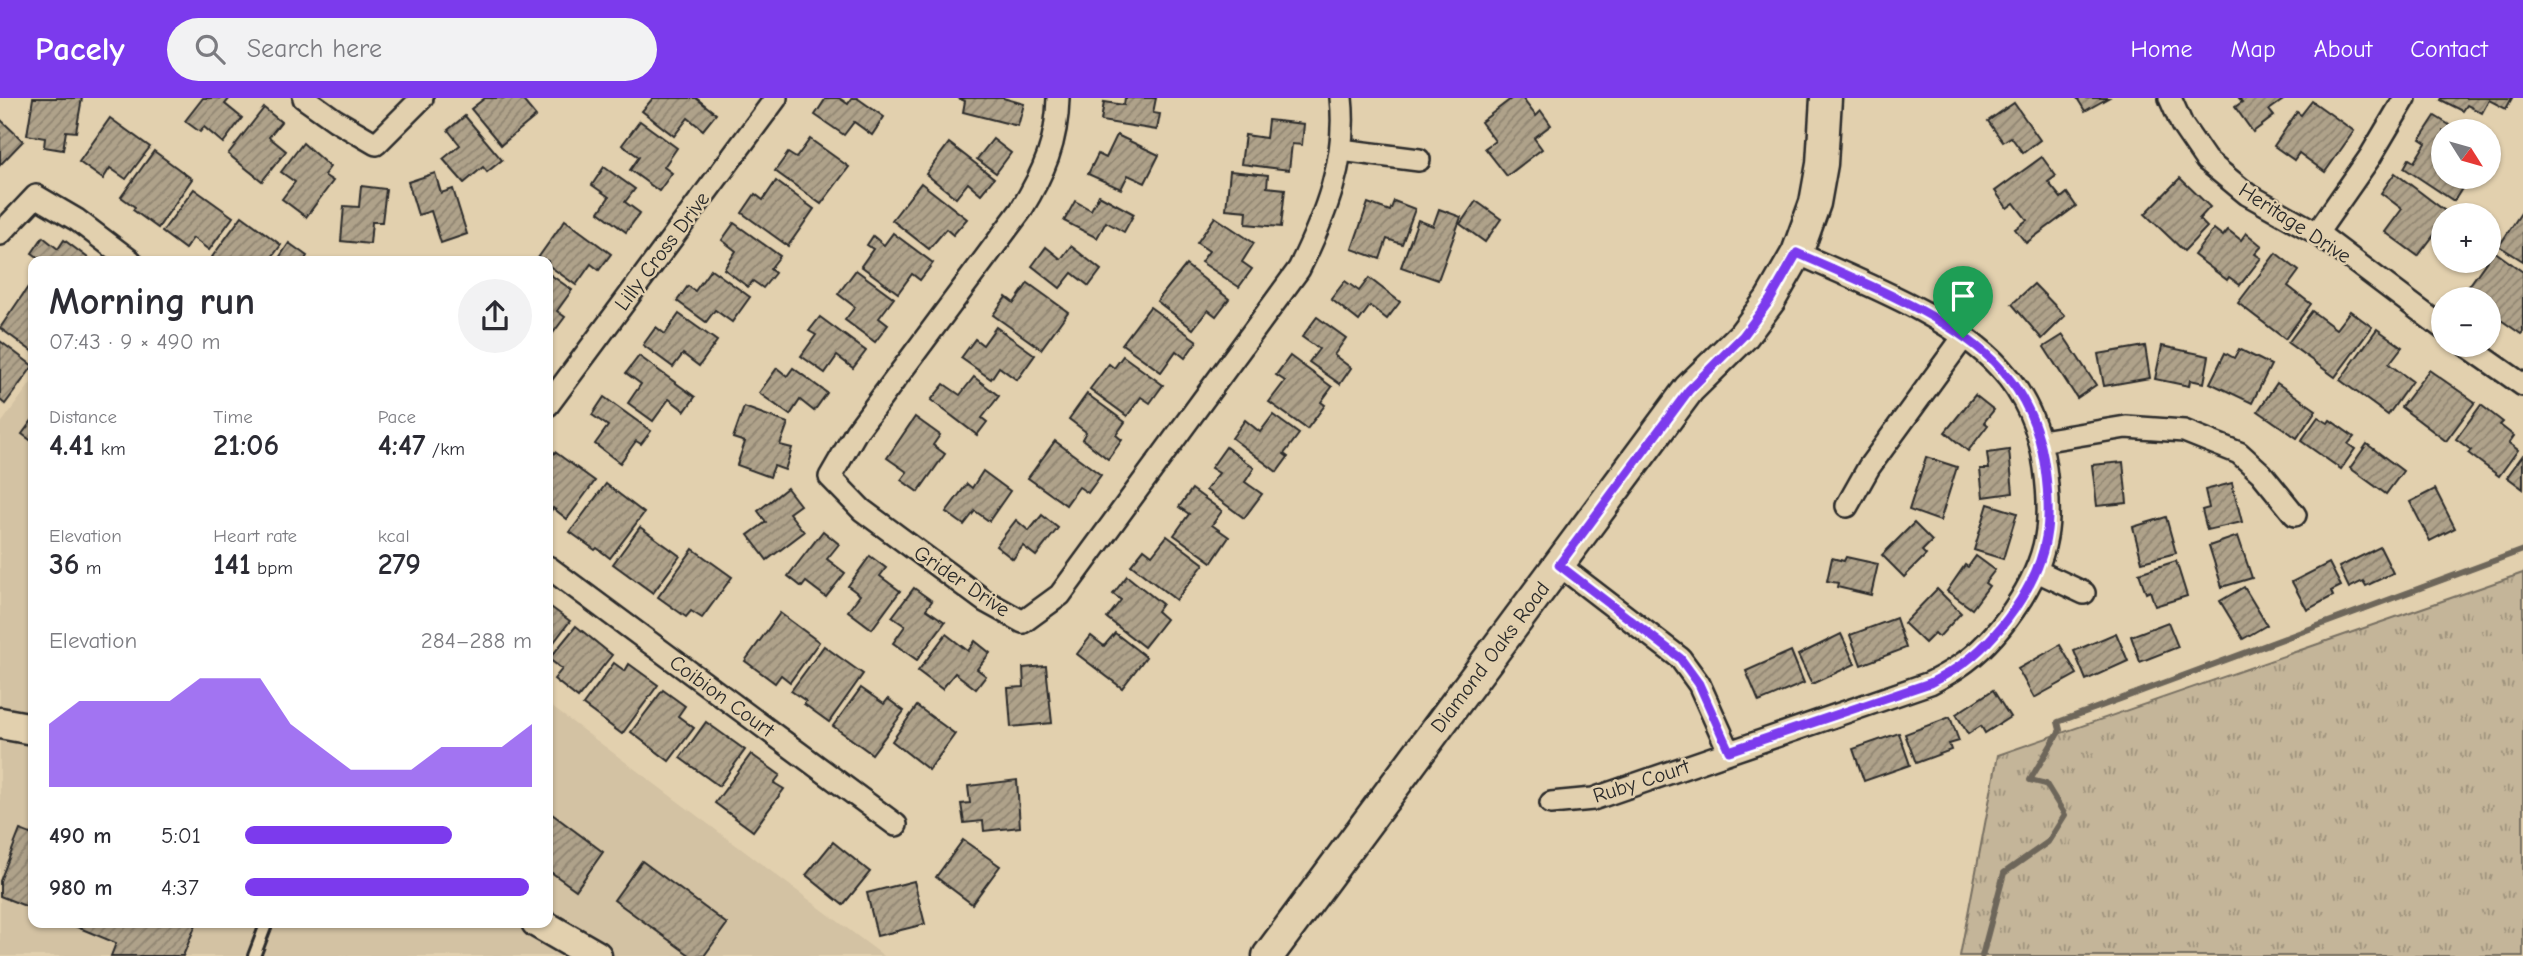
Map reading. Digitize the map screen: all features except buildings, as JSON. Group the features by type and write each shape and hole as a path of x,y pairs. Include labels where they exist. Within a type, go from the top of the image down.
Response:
{"street":[{"path":"304,98 376,144 422,98"},
{"name":"Lilly Cross Drive","path":"553,398 776,98"},
{"name":"Grider Drive","path":"1058,98 1053,141 1038,183 1021,210 856,432 830,477 862,510 985,601 1023,622 1060,595 1299,269 1318,231 1331,192 1341,150 1341,98"},
{"name":"Diamond Oaks Road","path":"1268,956 1689,390 1743,336 1770,300 1797,253 1815,203 1822,164 1826,98"},
{"name":"Heritage Drive","path":"2170,98 2182,125 2206,160 2247,194 2317,233 2431,319"},
{"path":"2317,233 2370,157 2405,98"},
{"path":"1341,150 1419,160"},
{"path":"0,234 36,196 77,220 124,256"},
{"name":"Ruby Court","path":"1551,803 1593,799 1930,683 1960,666 1987,642 2014,609 2037,571 2046,537 2048,490 2041,440 2025,403 2001,369 1928,314 1797,253"},
{"path":"1847,506 1869,467 1963,338"},
{"path":"2483,357 2523,385"},
{"path":"2041,440 2126,427 2157,427 2184,431 2239,453 2261,472 2295,515"},
{"path":"1559,565 1680,658 1699,684 1729,751"},
{"name":"Coibion Court","path":"553,571 896,825"},
{"path":"2037,571 2084,593"},
{"path":"0,723 28,728"},
{"path":"547,928 589,954"}],"lane":[{"path":"254,956 265,928"}],"shaded area":[{"path":"28,387 28,928 553,928 553,708 884,956 0,956 0,425"}],"green space":[{"path":"2523,573 2523,956 1960,956 1998,755"}],"waterway":[{"path":"1982,956 2004,873 2048,842 2065,815 2046,784 2030,780 2060,730 2058,722 2523,550"}],"route":[{"path":"1797,253 1928,314 1963,338 2001,369 2025,403 2041,440 2048,490 2046,537 2037,571 2014,609 1987,642 1960,666 1930,683 1729,751 1699,684 1680,658 1559,565 1689,390 1716,360 1743,336 1770,300 1797,253"}]}
